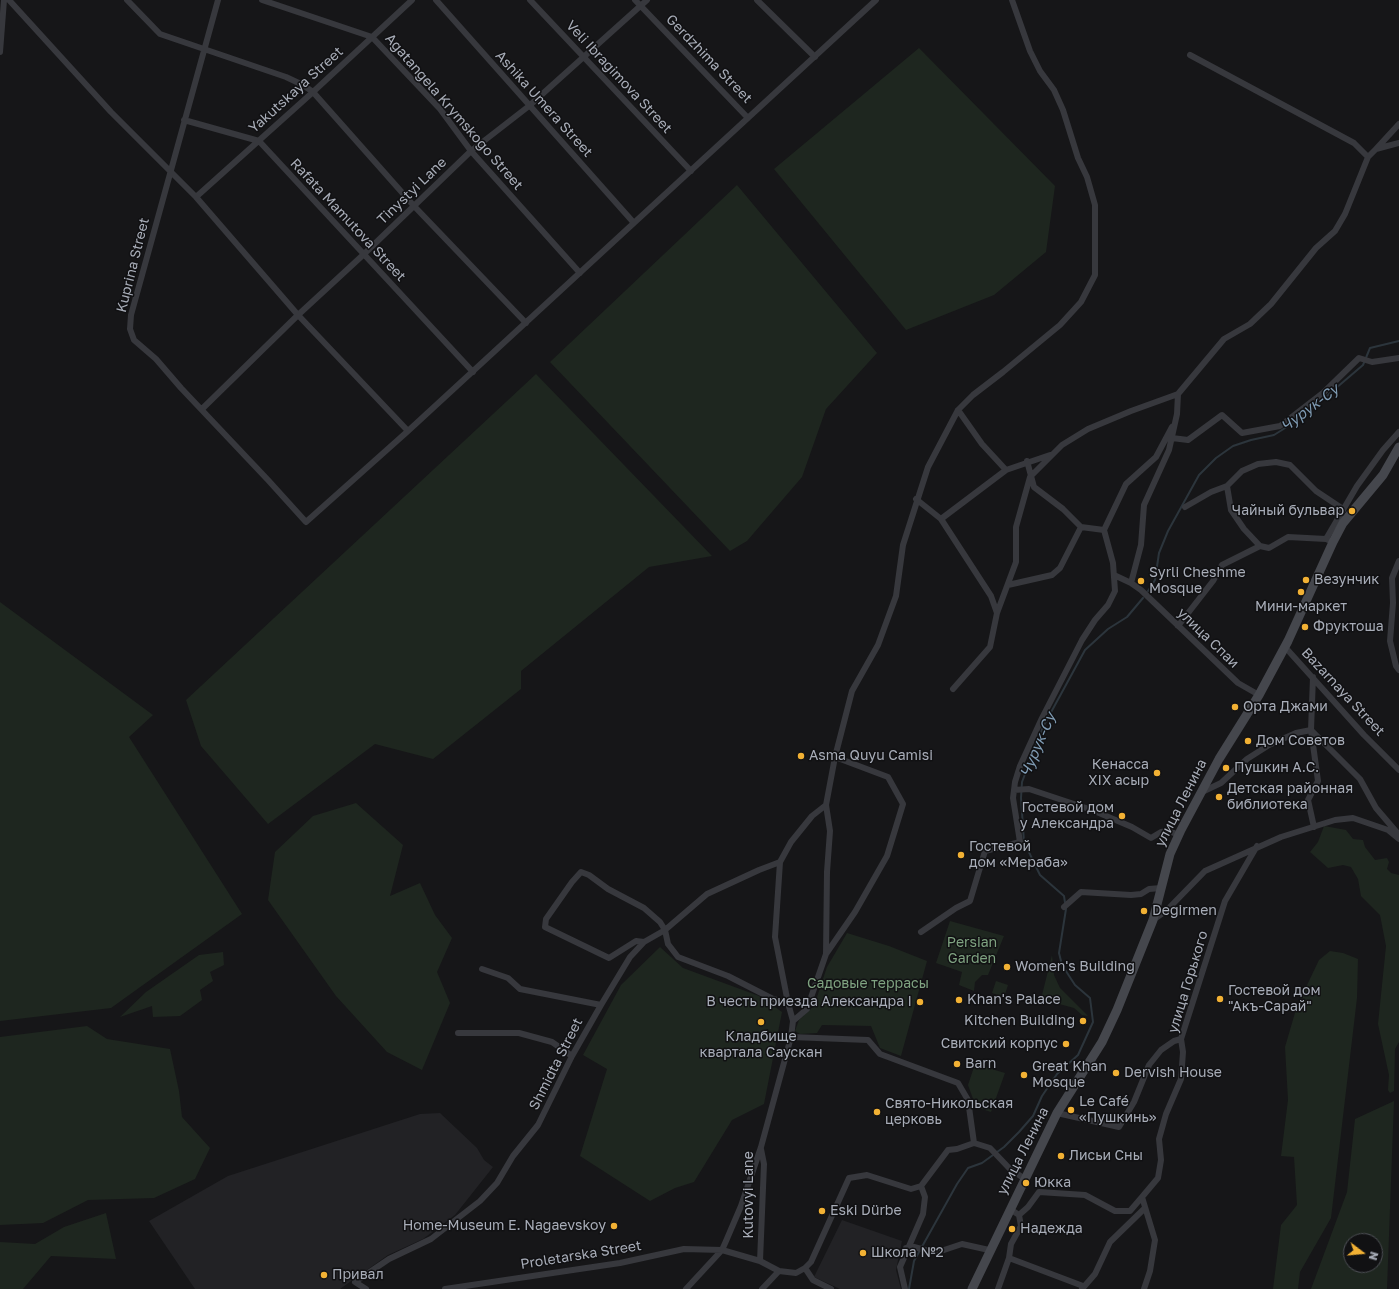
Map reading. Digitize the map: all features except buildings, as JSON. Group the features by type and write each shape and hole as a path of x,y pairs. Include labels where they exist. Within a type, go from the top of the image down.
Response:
{"main road":[{"name":"улица Ленина","path":"972,1289 989,1250 1057,1113 1105,1035 1131,977 1153,920 1170,854 1200,792 1260,695 1285,647 1316,582 1329,540 1383,475 1399,447"}],"street":[{"path":"0,52 4,0"},
{"path":"9,0 111,112 170,169 196,197 298,315 408,431 875,0"},
{"path":"128,0 160,34 286,77 314,92 414,206 526,323"},
{"name":"Kuprina Street","path":"218,0 130,315 130,329 134,340 156,358 181,388 306,522 408,431"},
{"name":"Agatangela Krymskogo Street","path":"262,0 372,36 440,109 471,151 580,273"},
{"name":"Yakutskaya Street","path":"196,197 314,92 412,0"},
{"name":"Ashika Umera Street","path":"436,0 634,223"},
{"name":"Veli Ibragimova Street","path":"530,0 691,171"},
{"name":"Gerdzhima Street","path":"635,0 748,118"},
{"name":"Tinystyi Lane","path":"202,409 298,315 471,151 529,106 647,0"},
{"path":"757,0 815,57"},
{"path":"826,805 808,821 791,842 780,862 775,937 788,1003 793,1020 807,1009 826,954 827,872 830,831 826,805 835,757 852,691 878,645 896,596 903,545 916,499 928,467 958,410 973,395 1060,325 1081,302 1095,275 1095,206 1087,176 1078,158 1063,110 1054,90 1040,71 1030,51 1012,0"},
{"path":"1190,55 1354,143 1368,157"},
{"path":"184,120 259,141"},
{"path":"954,689 990,647 997,613 1016,562 1016,526 1030,477 1062,445 1088,429 1178,394 1224,339 1250,324 1271,304 1316,248 1335,230 1345,214 1368,157 1399,124"},
{"name":"Rafata Mamutova Street","path":"259,141 473,372"},
{"path":"1376,149 1399,142"},
{"path":"1172,438 1188,440 1222,416 1242,433 1280,426 1324,392 1359,358 1372,362 1399,358"},
{"path":"1131,583 1141,545 1144,505 1169,450 1177,414 1178,394"},
{"path":"958,410 982,444 1006,470"},
{"path":"921,932 956,908 970,901 985,851 1020,842 1013,798 1018,791 1020,766 1042,718 1082,640 1095,620 1108,605 1115,592 1113,563 1104,530 1126,484 1156,457 1167,438 1177,414"},
{"path":"1227,486 1231,510 1244,529 1260,546 1269,548 1288,537 1329,540 1343,509 1383,450 1399,432"},
{"path":"941,519 1006,470 1028,461 1052,454"},
{"path":"1028,461 1030,477 1034,487 1063,509 1082,527 1104,530"},
{"path":"1185,507 1210,492 1227,486 1242,471 1258,464 1276,462 1290,465 1316,491 1343,509"},
{"path":"916,499 941,519 991,596 997,613"},
{"path":"1008,585 1052,574 1060,568 1082,527"},
{"path":"1178,626 1213,581 1222,565 1260,546"},
{"path":"1399,561 1392,578 1393,603 1390,641 1396,666 1399,670"},
{"name":"улица Спаи","path":"1114,575 1131,583 1141,590 1238,683 1260,695"},
{"name":"Bazarnaya Street","path":"1285,647 1364,735 1399,770"},
{"path":"1313,677 1311,730 1318,781 1308,800 1314,827"},
{"path":"1200,792 1221,783 1246,759 1269,745 1296,733 1311,730"},
{"path":"1311,730 1360,779 1376,808 1399,835"},
{"path":"826,954 840,936 886,856 903,804 888,777 835,757"},
{"path":"1018,791 1029,789 1092,810 1132,827 1151,838 1161,832 1169,830 1179,835"},
{"path":"1153,920 1167,910 1205,871 1258,846 1314,827 1353,818 1388,830 1399,839"},
{"name":"улица Горького","path":"1019,1215 1028,1207 1039,1192 1085,1195 1115,1211 1130,1211 1158,1178 1161,1160 1159,1139 1166,1114 1181,1079 1183,1052 1181,1039 1226,900 1258,846"},
{"name":"Shmidta Street","path":"366,1289 355,1282 389,1259 431,1239 480,1201 497,1183 512,1156 538,1125 572,1056 601,1005 630,957 644,942 665,930 706,894 780,862"},
{"path":"644,942 636,941 609,958 546,927 546,919 572,882 581,872 589,875 608,889 644,908 660,922 665,930 668,944 678,958 728,976 773,999 788,1003"},
{"path":"1065,905 1081,892 1131,895 1141,894 1149,889 1161,888"},
{"path":"482,969 508,978 520,989 601,1005"},
{"name":"Kutovyi Lane","path":"760,1261 764,1164 761,1147 791,1037 793,1020"},
{"path":"458,1033 519,1033 552,1042 572,1056"},
{"path":"791,1037 868,1040 880,1054 958,1084 968,1100 974,1143"},
{"path":"1057,1113 1120,1127 1134,1102 1149,1065 1161,1050 1174,1041 1181,1039"},
{"path":"762,1289 779,1271 796,1273 805,1268 811,1262 849,1178 868,1175 911,1189 921,1186 948,1150 957,1149 974,1143 990,1148 1010,1169 1025,1179"},
{"path":"686,1289 722,1250 741,1206 761,1147"},
{"path":"905,1289 900,1267 906,1248 923,1214 925,1197 921,1186"},
{"path":"1142,1197 1155,1240 1150,1271 1144,1289"},
{"path":"1009,1258 1082,1288 1095,1274 1110,1242 1145,1208"},
{"path":"998,1289 1009,1258 1011,1244 1021,1226 1019,1215 1010,1209"},
{"path":"906,1248 914,1247 925,1250 944,1250 962,1244 989,1250"},
{"name":"Proletarska Street","path":"445,1289 620,1263 684,1249 722,1250 760,1261 779,1271"},
{"path":"805,1268 813,1280 831,1289"}],"shaded area":[{"name":"Привал","path":"440,1113 477,1148 484,1160 493,1167 455,1215 423,1239 388,1255 340,1289 195,1289 149,1221 228,1176 420,1114"},
{"name":"Школа №2","path":"842,1220 902,1241 896,1270 901,1289 840,1289 814,1277"}],"green space":[{"path":"919,48 1055,186 1046,252 994,295 906,330 774,169"},
{"path":"737,185 877,353 826,409 802,477 747,541 730,551 550,362"},
{"path":"536,374 712,556 649,567 521,671 521,689 433,759 375,744 268,824 201,746 186,700"},
{"path":"0,602 153,715 129,737 242,914 111,1008 0,1021"},
{"path":"356,803 403,845 390,896 420,883 435,915 452,938 437,972 450,1003 422,1070 387,1052 336,996 268,900 275,852 313,816"},
{"path":"1324,826 1346,830 1353,839 1363,840 1365,847 1375,860 1387,858 1389,862 1387,869 1391,873 1399,875 1399,1042 1395,1049 1394,1091 1390,1093 1388,1090 1389,1075 1378,1024 1386,946 1380,915 1361,896 1358,879 1351,867 1343,865 1328,868 1310,852 1318,842"},
{"name":"Persian Garden","path":"950,921 1004,936 988,975 982,975 975,982 974,991 959,985 962,972 936,963"},
{"name":"Садовые террасы","path":"847,933 889,946 927,961 901,1056 880,1048 871,1026 822,1025 817,1033 800,1034 795,1031 799,1020 814,1006 827,967"},
{"path":"660,947 683,968 759,996 782,1012 764,1104 732,1120 694,1182 675,1188 650,1201 580,1156 607,1069 583,1055 621,985"},
{"path":"1330,951 1343,953 1358,959 1357,998 1331,1218 1300,1272 1298,1289 1273,1289 1281,1225 1297,1205 1294,1157 1281,1156 1288,1100 1285,1047 1297,1006 1319,960"},
{"path":"223,952 224,965 210,972 213,981 200,990 202,1000 180,1016 153,1017 152,1006 120,1017 146,992 199,955"},
{"path":"1052,955 1054,975 1060,988 1088,1016 1082,1015 1074,1008 1041,999"},
{"path":"996,981 1008,985 1004,997 992,993"},
{"path":"87,1026 107,1039 170,1049 179,1091 182,1117 210,1148 195,1179 154,1198 88,1200 43,1223 0,1225 0,1037"},
{"path":"975,1064 1005,1073 991,1112 976,1107 968,1085"},
{"path":"1394,1101 1387,1289 1311,1289 1347,1192 1355,1119"},
{"path":"106,1213 116,1259 51,1256 23,1289 0,1289 0,1242 35,1244 64,1227"}],"waterway":[{"name":"Чурук-Су","path":"1148,591 1155,580 1159,553 1168,531 1199,475 1216,458 1233,446 1274,435 1301,418 1363,365 1370,348 1399,341"},
{"name":"Чурук-Су","path":"909,1289 914,1261 957,1184 968,1168 982,1163 1004,1147 1033,1116 1042,1096 1057,1074 1078,1055 1093,1022 1090,998 1075,985 1062,965 1059,953 1066,909 1064,896 1040,875 1024,842 1021,798 1022,782 1043,727 1085,650 1108,629 1127,617 1143,598"}],"place":[{"name":"Чайный бульвар","path":"1352,511"},
{"name":"Везунчик","path":"1306,580"},
{"name":"Syrli Cheshme Mosque","path":"1141,581"},
{"name":"Мини-маркет","path":"1301,592"},
{"name":"Фруктоша","path":"1305,627"},
{"name":"Орта Джами","path":"1235,707"},
{"name":"Дом Советов","path":"1248,741"},
{"name":"Asma Quyu Camisi","path":"801,756"},
{"name":"Пушкин А.С.","path":"1226,768"},
{"name":"Кенасса XIX асыр","path":"1157,773"},
{"name":"Детская районная библиотека","path":"1219,797"},
{"name":"Гостевой дом у Александра","path":"1122,816"},
{"name":"Гостевой дом «Мераба»","path":"961,855"},
{"name":"Degirmen","path":"1144,911"},
{"name":"Women's Building","path":"1007,967"},
{"name":"Гостевой дом \"Акъ-Сарай\"","path":"1220,999"},
{"name":"Khan's Palace","path":"959,1000"},
{"name":"В честь приезда Александра I","path":"920,1002"},
{"name":"Kitchen Building","path":"1083,1021"},
{"name":"Кладбище квартала Саускан","path":"761,1022"},
{"name":"Свитский корпус","path":"1066,1044"},
{"name":"Barn","path":"957,1064"},
{"name":"Dervish House","path":"1116,1073"},
{"name":"Great Khan Mosque","path":"1024,1075"},
{"name":"Le Café «Пушкинь»","path":"1071,1110"},
{"name":"Свято-Никольская церковь","path":"877,1112"},
{"name":"Лисьи Сны","path":"1061,1156"},
{"name":"Юкка","path":"1026,1183"},
{"name":"Eski Dürbe","path":"822,1211"},
{"name":"Home-Museum E. Nagaevskoy","path":"614,1226"},
{"name":"Надежда","path":"1012,1229"},
{"name":"Школа №2","path":"863,1253"},
{"name":"Привал","path":"324,1275"}]}
